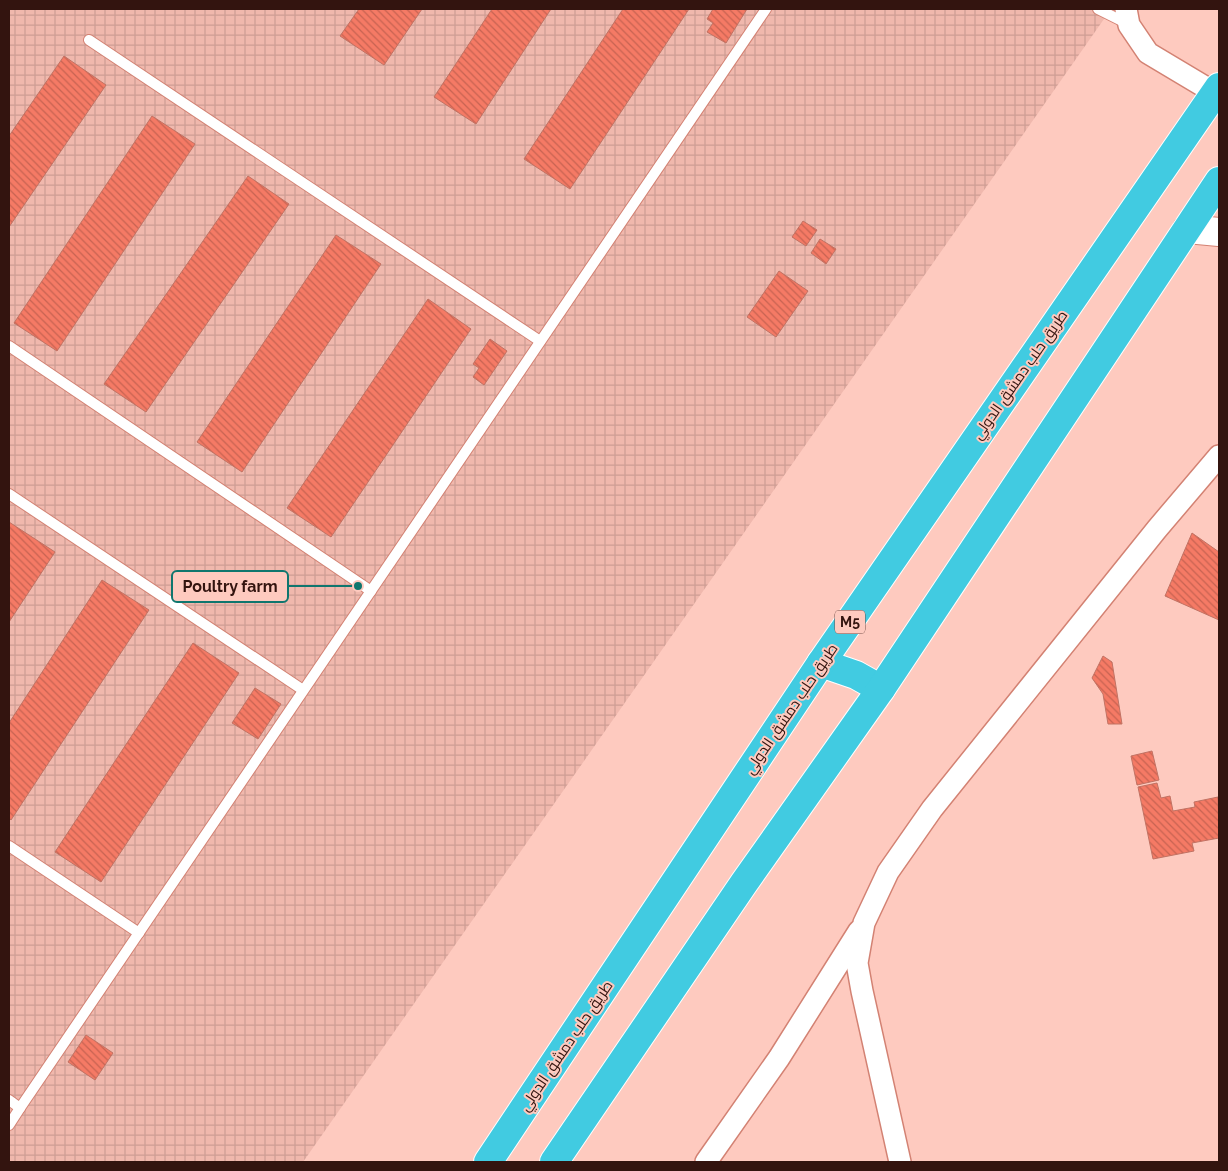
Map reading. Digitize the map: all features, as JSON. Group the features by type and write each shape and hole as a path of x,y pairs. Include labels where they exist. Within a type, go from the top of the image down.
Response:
{"highway":[{"name":"طريق حلب دمشق الدولي","path":"488,1162 821,663 1217,90"},
{"path":"554,1162 744,883 881,689 1219,181"},
{"path":"821,663 856,675 881,689"}],"main road":[{"path":"1187,229 1219,232"}],"street":[{"path":"1128,17 1148,53 1217,90"},
{"path":"706,1162 779,1058 864,923 888,872 932,809 1157,529 1219,456"},
{"path":"864,923 857,963 900,1162"}],"lane":[{"path":"9,1126 766,9"},
{"path":"1098,9 1128,17"},
{"path":"89,40 540,341"},
{"path":"9,346 371,591"},
{"path":"9,494 303,690"},
{"path":"9,846 139,933"},
{"path":"9,1100 20,1108"}],"shaded area":[{"path":"9,9 1111,9 303,1162 9,1162"}],"building":[{"path":"359,9 422,9 384,65 340,36"},
{"path":"492,9 551,9 476,124 434,97"},
{"path":"623,9 689,9 570,189 524,159"},
{"path":"713,9 747,9 726,43 707,32 713,23 707,19"},
{"path":"64,56 106,85 9,227 9,136"},
{"path":"152,116 195,144 57,351 14,323"},
{"path":"248,176 289,204 146,412 104,384"},
{"path":"803,221 817,230 806,246 792,237"},
{"path":"336,235 381,264 242,472 197,442"},
{"path":"820,239 836,249 826,264 811,253"},
{"path":"779,271 808,291 776,337 747,317"},
{"path":"428,299 471,329 331,537 287,508"},
{"path":"490,339 507,351 484,385 473,377 479,368 473,364"},
{"path":"9,522 55,552 9,622"},
{"path":"1192,533 1219,552 1219,620 1165,596"},
{"path":"102,580 149,610 11,820 9,818 9,723"},
{"path":"193,643 239,673 101,882 55,852"},
{"path":"1103,656 1112,662 1122,724 1108,724 1103,694 1092,678"},
{"path":"255,688 281,704 258,739 232,723"},
{"path":"1152,751 1159,780 1137,785 1131,756"},
{"path":"1157,783 1161,798 1170,796 1173,811 1195,807 1194,802 1218,797 1219,838 1192,843 1194,851 1153,859 1138,787"},
{"path":"86,1035 113,1053 95,1080 68,1062"}],"place":[{"name":"Poultry farm","path":"358,586"}]}
